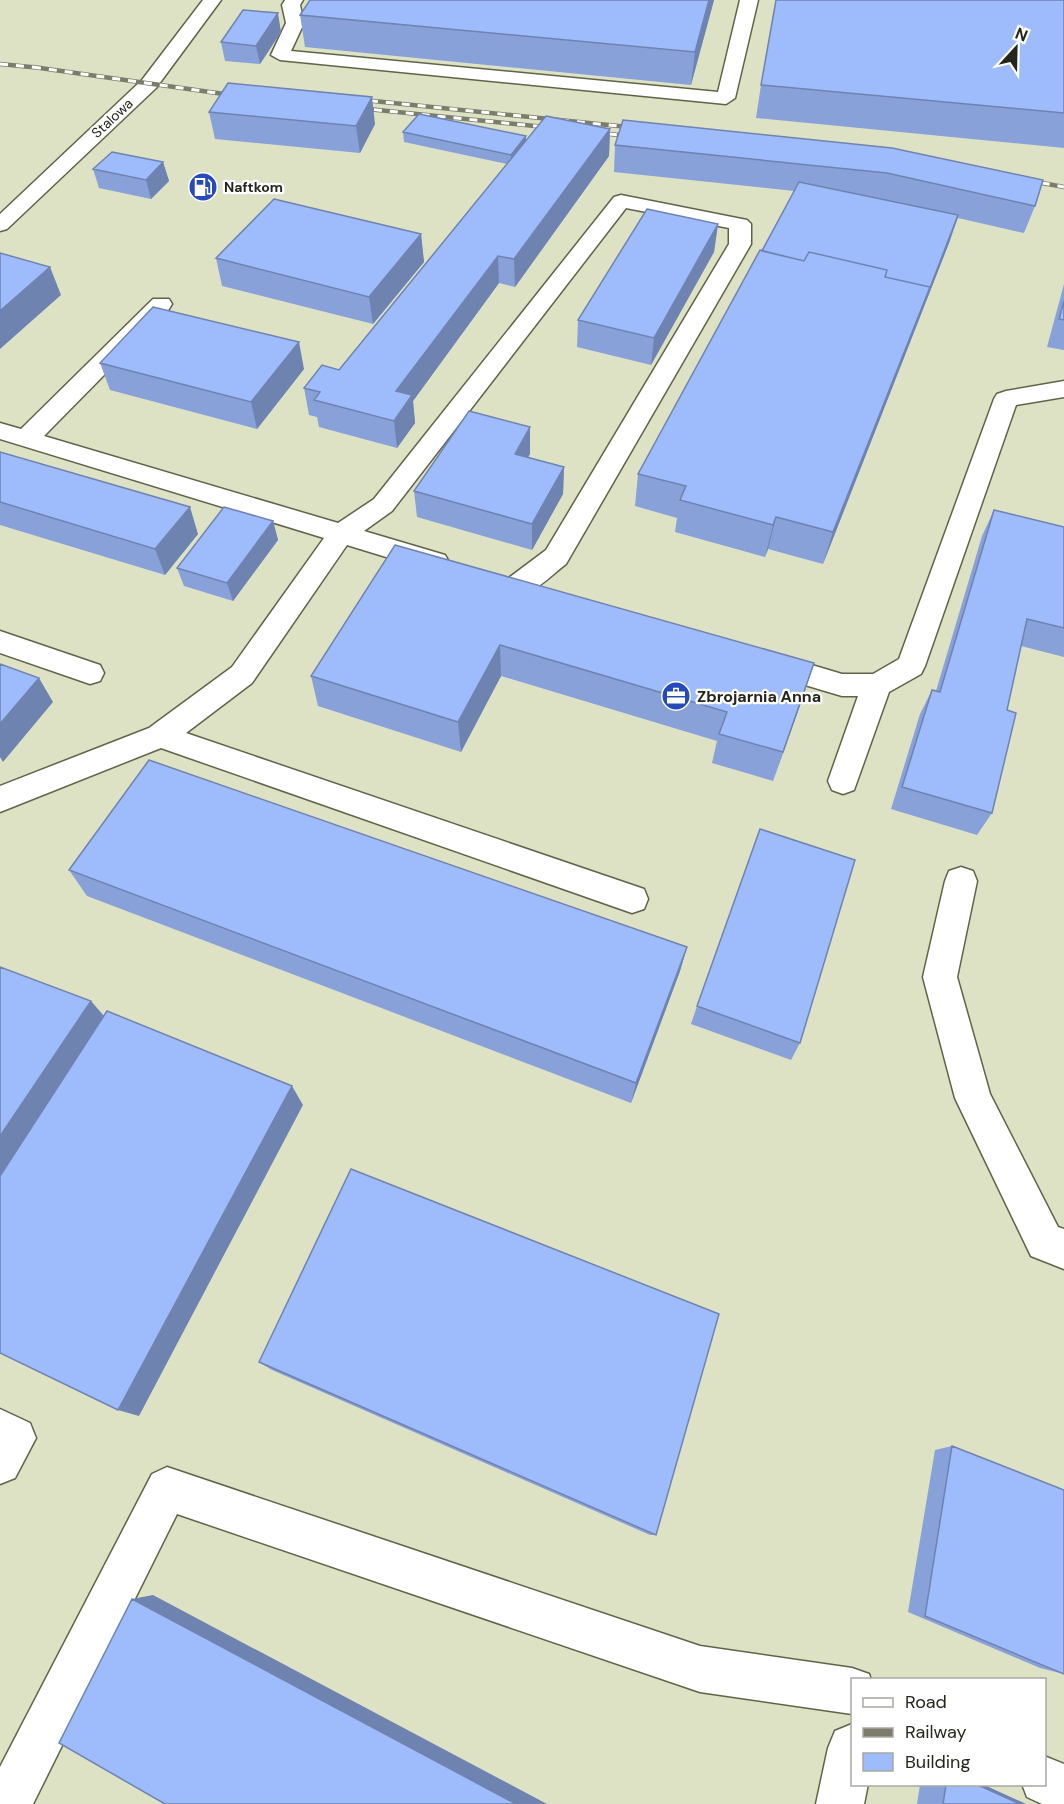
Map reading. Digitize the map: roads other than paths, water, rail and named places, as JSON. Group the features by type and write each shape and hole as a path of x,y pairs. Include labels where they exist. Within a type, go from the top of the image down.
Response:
{"street":[{"name":"Stalowa","path":"0,225 148,84 212,0"},
{"path":"294,0 291,5 295,23 280,55 726,98 749,0"},
{"path":"0,799 160,736 242,675 341,534 383,505 621,201 740,224 740,244 556,557 505,584 550,597"},
{"path":"26,439 161,304"},
{"path":"741,655 842,685 877,685 911,666 1006,399 1064,389"},
{"path":"0,431 462,570"},
{"path":"0,642 90,673"},
{"path":"843,781 877,685"},
{"path":"160,736 632,899"},
{"path":"961,881 940,978 973,1098 1046,1242 1064,1249"},
{"path":"0,1430 15,1438 0,1463"},
{"path":"7,1804 167,1489 700,1669 851,1691"},
{"path":"840,1804 851,1753"},
{"path":"1046,1781 1064,1789"}],"railway":[{"path":"0,64 38,68"},
{"path":"33,67 38,68"},
{"path":"38,68 238,96"},
{"path":"354,99 638,128"},
{"path":"358,108 554,128"},
{"path":"593,132 635,137"},
{"path":"1026,180 1064,187"}],"place":[{"name":"Naftkom","path":"203,187"},
{"name":"Zbrojarnia Anna","path":"676,696"}]}
